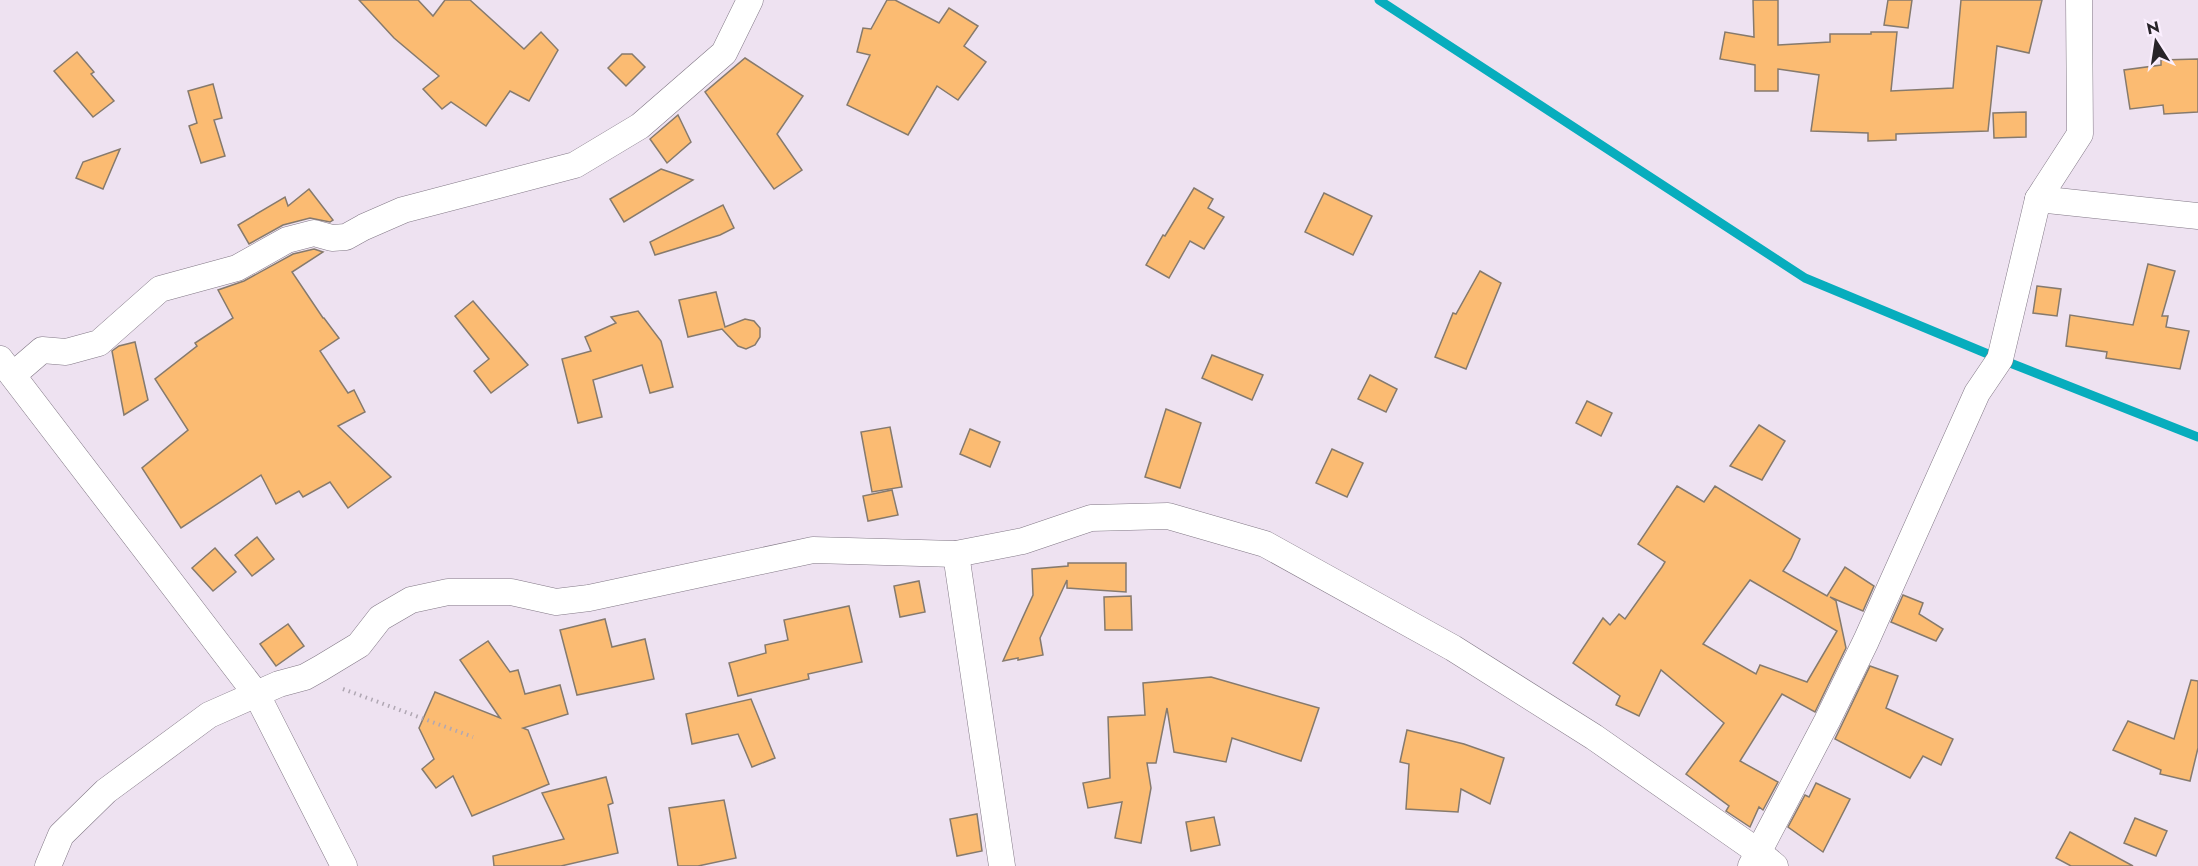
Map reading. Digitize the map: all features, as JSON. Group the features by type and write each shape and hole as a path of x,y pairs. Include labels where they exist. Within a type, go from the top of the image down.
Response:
{"street":[{"path":"344,866 257,695 6,367 42,350 66,352 99,343 160,289 237,268 287,240 314,232 332,238 346,237 403,210 575,165 640,126 724,53 750,0"},
{"path":"48,866 61,835 106,791 208,715 279,684 305,677 359,645 380,618 411,600 448,592 511,592 556,602 589,598 813,550 956,554 1023,541 1091,518 1168,516 1265,544 1453,648 1594,737 1761,861 1866,641 1977,393 2000,359 2038,199 2080,134 2079,0"},
{"path":"2038,199 2198,216"},
{"path":"956,554 1002,866"}],"path":[{"path":"305,677 473,737"}],"building":[{"path":"359,0 418,0 433,16 445,0 470,0 524,49 541,32 558,50 529,101 510,91 486,126 451,102 442,109 423,89 439,76 394,38"},
{"path":"887,0 895,0 939,23 949,8 978,26 964,46 986,62 958,100 937,86 908,135 847,105 870,55 857,52 863,28 871,29"},
{"path":"1753,0 1778,0 1778,45 1830,42 1830,34 1897,32 1891,91 1953,88 1961,0 2042,0 2029,53 1997,46 1988,131 1896,134 1896,140 1868,141 1868,133 1811,131 1819,75 1778,69 1778,91 1755,91 1755,65 1720,59 1725,32 1754,37"},
{"path":"1888,0 1912,0 1908,28 1884,25"},
{"path":"77,52 94,72 91,74 114,101 93,117 54,71"},
{"path":"622,54 632,54 645,67 626,86 608,68"},
{"path":"745,58 803,96 777,134 802,170 774,189 705,92"},
{"path":"2198,59 2198,112 2164,114 2163,105 2130,109 2124,70 2161,65 2161,60"},
{"path":"213,84 222,118 214,120 225,156 201,163 189,126 197,123 188,91"},
{"path":"2026,112 2026,137 1994,138 1993,113"},
{"path":"678,115 691,142 667,163 650,139"},
{"path":"120,149 103,189 76,178 83,162"},
{"path":"661,169 693,180 624,222 610,199"},
{"path":"1194,188 1213,199 1208,208 1224,217 1204,249 1190,241 1169,278 1146,265"},
{"path":"309,189 333,220 330,222 310,218 283,225 249,244 238,225 285,197 288,206"},
{"path":"1324,193 1372,216 1353,255 1305,232"},
{"path":"723,205 734,228 720,235 655,255 650,242"},
{"path":"314,249 323,252 292,272 339,338 320,351 348,393 354,390 365,412 338,426 391,477 348,508 330,482 303,497 299,491 276,504 261,475 181,528 142,468 188,430 155,379 197,346 195,343 233,318 218,290 244,281 293,254"},
{"path":"2148,264 2175,271 2162,316 2168,316 2166,327 2189,331 2180,369 2106,358 2107,352 2066,346 2070,315 2133,325"},
{"path":"1480,271 1501,283 1466,369 1435,357 1453,313 1456,314"},
{"path":"2037,286 2061,289 2057,316 2033,313"},
{"path":"716,292 725,327 745,319 754,321 760,328 760,337 755,345 746,349 738,346 722,329 688,337 679,300"},
{"path":"473,301 528,365 491,393 474,371 489,359 455,316"},
{"path":"638,311 661,341 673,387 650,393 642,365 593,380 602,417 578,423 562,359 591,351 585,337 616,323 611,317"},
{"path":"135,342 148,400 124,415 112,351 119,346"},
{"path":"1212,355 1263,375 1252,400 1202,378"},
{"path":"1370,375 1397,389 1386,412 1358,399"},
{"path":"1587,401 1612,413 1601,436 1576,423"},
{"path":"1166,409 1201,423 1180,488 1145,477"},
{"path":"1759,425 1785,441 1762,480 1730,466"},
{"path":"890,427 902,487 872,492 861,432"},
{"path":"970,429 1000,442 990,467 960,454"},
{"path":"1332,449 1363,463 1347,497 1316,483"},
{"path":"1677,486 1704,502 1715,486 1800,539 1783,571 1827,596 1845,567 1874,586 1863,611 1830,597 1836,601 1846,648 1815,712 1782,694 1740,761 1778,782 1763,810 1759,807 1750,827 1726,811 1729,806 1686,774 1724,723 1661,670 1639,716 1616,705 1620,696 1573,663 1603,618 1610,625 1619,614 1625,619 1665,562 1638,544","holes":["1750,580 1837,631 1807,682 1760,665 1756,674 1703,644"]},
{"path":"892,490 898,515 868,521 863,496"},
{"path":"257,537 274,559 252,576 235,555"},
{"path":"215,548 236,572 213,591 192,568"},
{"path":"1068,563 1126,563 1126,592 1067,588 1067,580 1040,638 1043,655 1003,661 1033,595 1032,569 1068,566"},
{"path":"919,581 925,612 900,617 894,586"},
{"path":"1903,595 1923,603 1919,614 1943,629 1936,641 1891,622"},
{"path":"1131,596 1132,630 1105,630 1104,597"},
{"path":"849,606 862,662 808,674 809,679 738,696 729,663 766,653 765,645 788,640 784,620"},
{"path":"605,619 612,647 645,639 654,679 577,695 560,630"},
{"path":"288,624 304,646 276,666 260,644"},
{"path":"488,641 510,672 518,670 525,694 560,685 568,714 523,728 528,730 549,784 472,816 453,776 436,788 422,769 434,759 419,728 435,692 500,718 460,660"},
{"path":"1870,666 1898,676 1886,708 1953,739 1941,765 1923,756 1910,778 1835,739"},
{"path":"1211,677 1319,708 1301,761 1232,738 1226,762 1174,752 1167,708 1156,763 1147,763 1151,788 1141,843 1115,838 1122,802 1088,808 1083,783 1110,778 1108,717 1145,715 1143,683"},
{"path":"2191,680 2198,681 2198,748 2190,781 2160,774 2161,770 2113,750 2128,721 2174,739"},
{"path":"751,699 775,758 752,767 738,734 692,744 686,714"},
{"path":"1407,730 1464,744 1504,758 1490,804 1461,789 1458,812 1406,809 1409,764 1400,762"},
{"path":"606,777 613,803 608,805 618,853 561,866 494,866 493,856 564,839 542,793"},
{"path":"1816,783 1850,799 1823,852 1788,827 1805,795 1809,797"},
{"path":"724,800 736,858 698,866 678,866 669,808"},
{"path":"977,814 982,851 957,856 950,819"},
{"path":"1214,817 1220,845 1191,851 1186,822"},
{"path":"2135,818 2167,831 2156,856 2124,843"},
{"path":"2070,832 2133,866 2071,866 2056,858"}],"waterway":[{"path":"1379,0 1805,278 2000,359 2198,437"}]}
